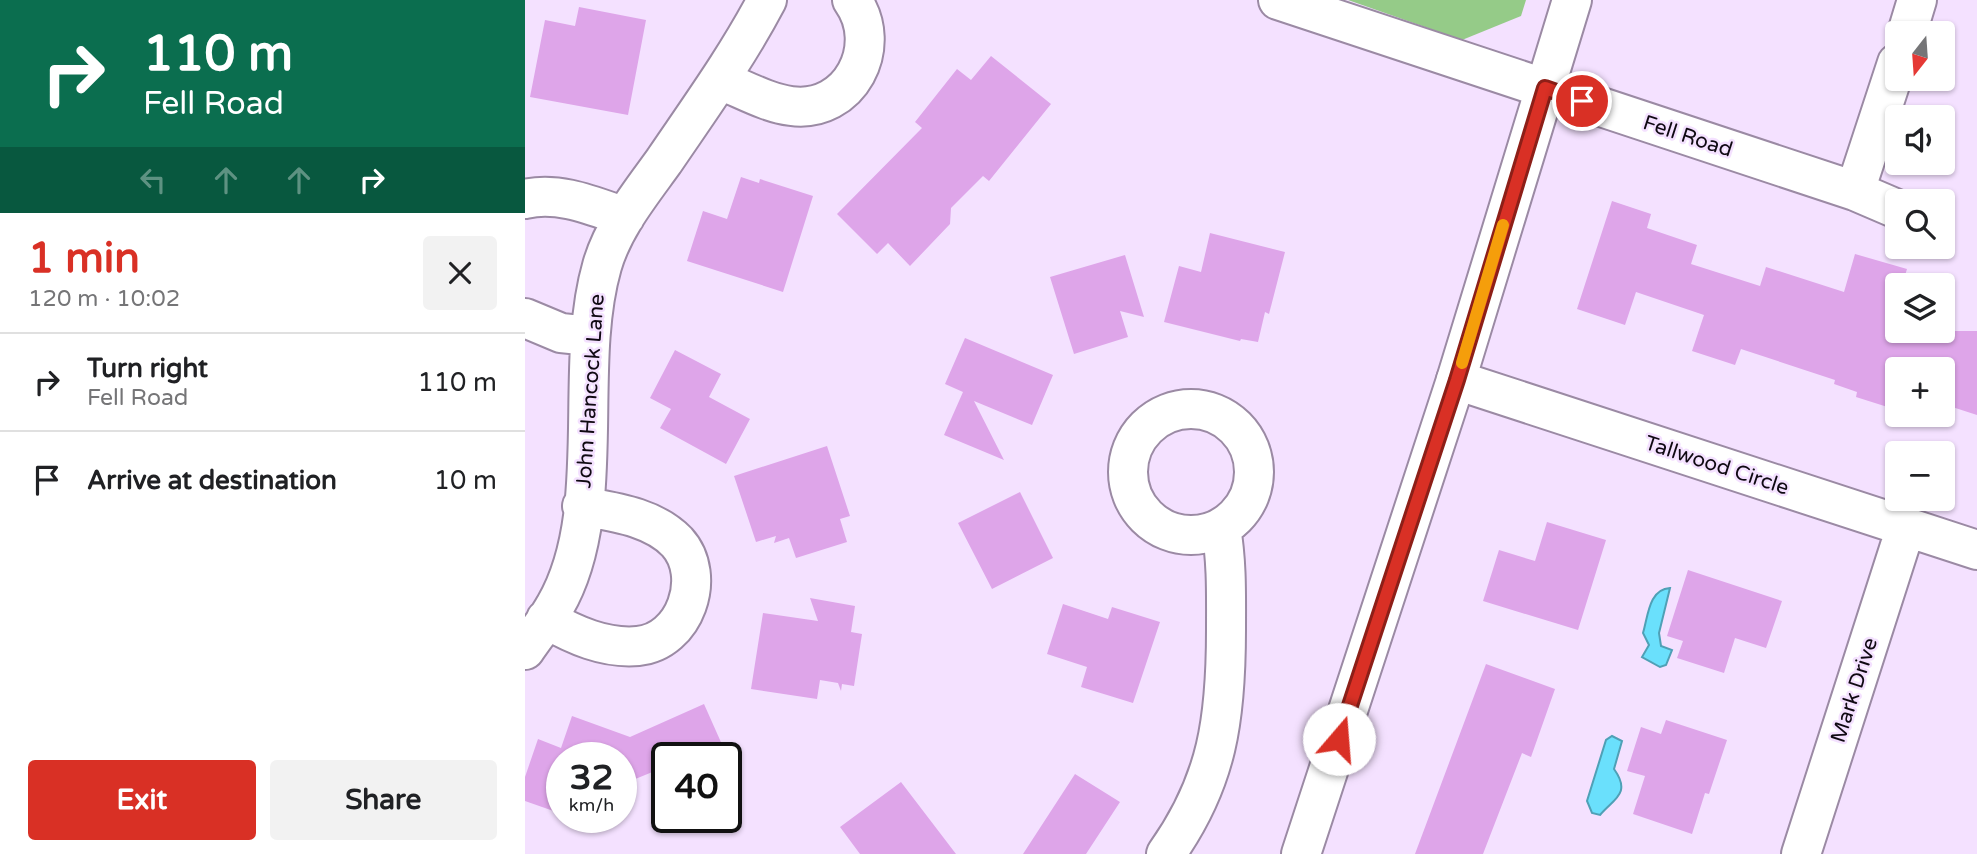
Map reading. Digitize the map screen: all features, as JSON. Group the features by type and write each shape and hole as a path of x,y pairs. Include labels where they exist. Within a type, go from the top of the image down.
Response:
{"street":[{"name":"John Hancock Lane","path":"535,634 556,605 579,540 590,336 602,263 625,217 720,80 767,0"},
{"path":"720,80 792,106 819,104 837,94 851,81 862,64 867,36 861,13 852,0"},
{"name":"Fell Road","path":"1279,0 1855,191 1885,204"},
{"path":"1301,854 1457,380 1572,0"},
{"path":"1911,21 1917,0"},
{"path":"1855,191 1888,91"},
{"path":"525,199 541,195 572,200 625,217"},
{"path":"525,318 561,333 590,336"},
{"name":"Tallwood Circle","path":"1457,380 1977,550"},
{"path":"535,634 640,646 659,640 673,630 687,607 692,578 690,566 676,542 627,514 582,506"},
{"name":"Mark Drive","path":"1801,854 1906,527"},
{"path":"1166,854 1195,810 1219,742 1226,677 1227,562 1221,528"}],"green space":[{"path":"1348,0 1526,0 1521,16 1462,40"}],"water":[{"path":"1670,588 1659,633 1661,646 1672,650 1666,665 1660,667 1642,657 1649,645 1643,633 1654,598 1658,593"},
{"path":"1612,736 1622,741 1614,769 1619,777 1621,790 1600,815 1592,813 1587,801 1606,740"}],"building":[{"path":"579,7 646,20 628,115 530,97 545,20 575,26"},
{"path":"991,56 1051,104 989,181 983,176 951,208 950,224 910,266 888,243 877,254 837,214 922,128 915,122 957,69 971,80"},
{"path":"741,177 759,183 760,179 813,196 783,292 687,261 703,211 727,219"},
{"path":"1612,201 1651,214 1647,228 1697,245 1691,264 1760,286 1766,267 1844,292 1855,254 1907,269 1906,273 1885,273 1885,343 1955,343 1955,331 1977,331 1977,415 1955,408 1955,357 1885,357 1885,406 1856,397 1857,392 1834,384 1835,380 1741,349 1735,365 1692,351 1704,315 1636,292 1625,325 1577,309"},
{"path":"1210,233 1285,252 1269,314 1265,312 1258,342 1240,341 1164,322 1179,266 1201,272"},
{"path":"1125,255 1144,317 1120,311 1128,337 1074,354 1050,277"},
{"path":"965,338 1053,375 1032,425 974,401 1004,460 944,435 963,392 945,384"},
{"path":"675,350 721,374 709,397 750,419 726,464 660,428 671,409 650,398"},
{"path":"827,446 850,516 840,519 847,542 796,558 789,538 774,543 776,536 756,542 734,476"},
{"path":"1020,492 1053,558 992,589 958,523"},
{"path":"1547,522 1606,540 1578,630 1483,601 1499,550 1535,561"},
{"path":"1688,570 1782,601 1766,648 1735,638 1724,673 1677,658 1683,641 1667,636"},
{"path":"810,598 855,606 851,632 862,634 854,686 842,684 841,691 838,683 820,680 817,699 751,689 763,613 818,621"},
{"path":"1063,604 1108,619 1112,607 1160,622 1133,703 1081,687 1087,667 1047,654"},
{"path":"1486,664 1555,689 1531,757 1522,753 1483,854 1415,854"},
{"path":"704,704 721,742 651,742 651,773 637,778 637,742 563,742 572,716 630,737"},
{"path":"1666,720 1727,740 1709,794 1705,793 1692,834 1633,814 1645,776 1627,771 1641,727 1661,734"},
{"path":"538,739 546,742 546,808 525,801 525,777"},
{"path":"1075,774 1120,802 1086,854 1023,854"},
{"path":"901,782 956,854 860,854 840,827"}],"slow traffic":[{"path":"1462,363 1503,225"}],"route":[{"path":"1339,739 1457,380 1545,88 1582,101"}]}
